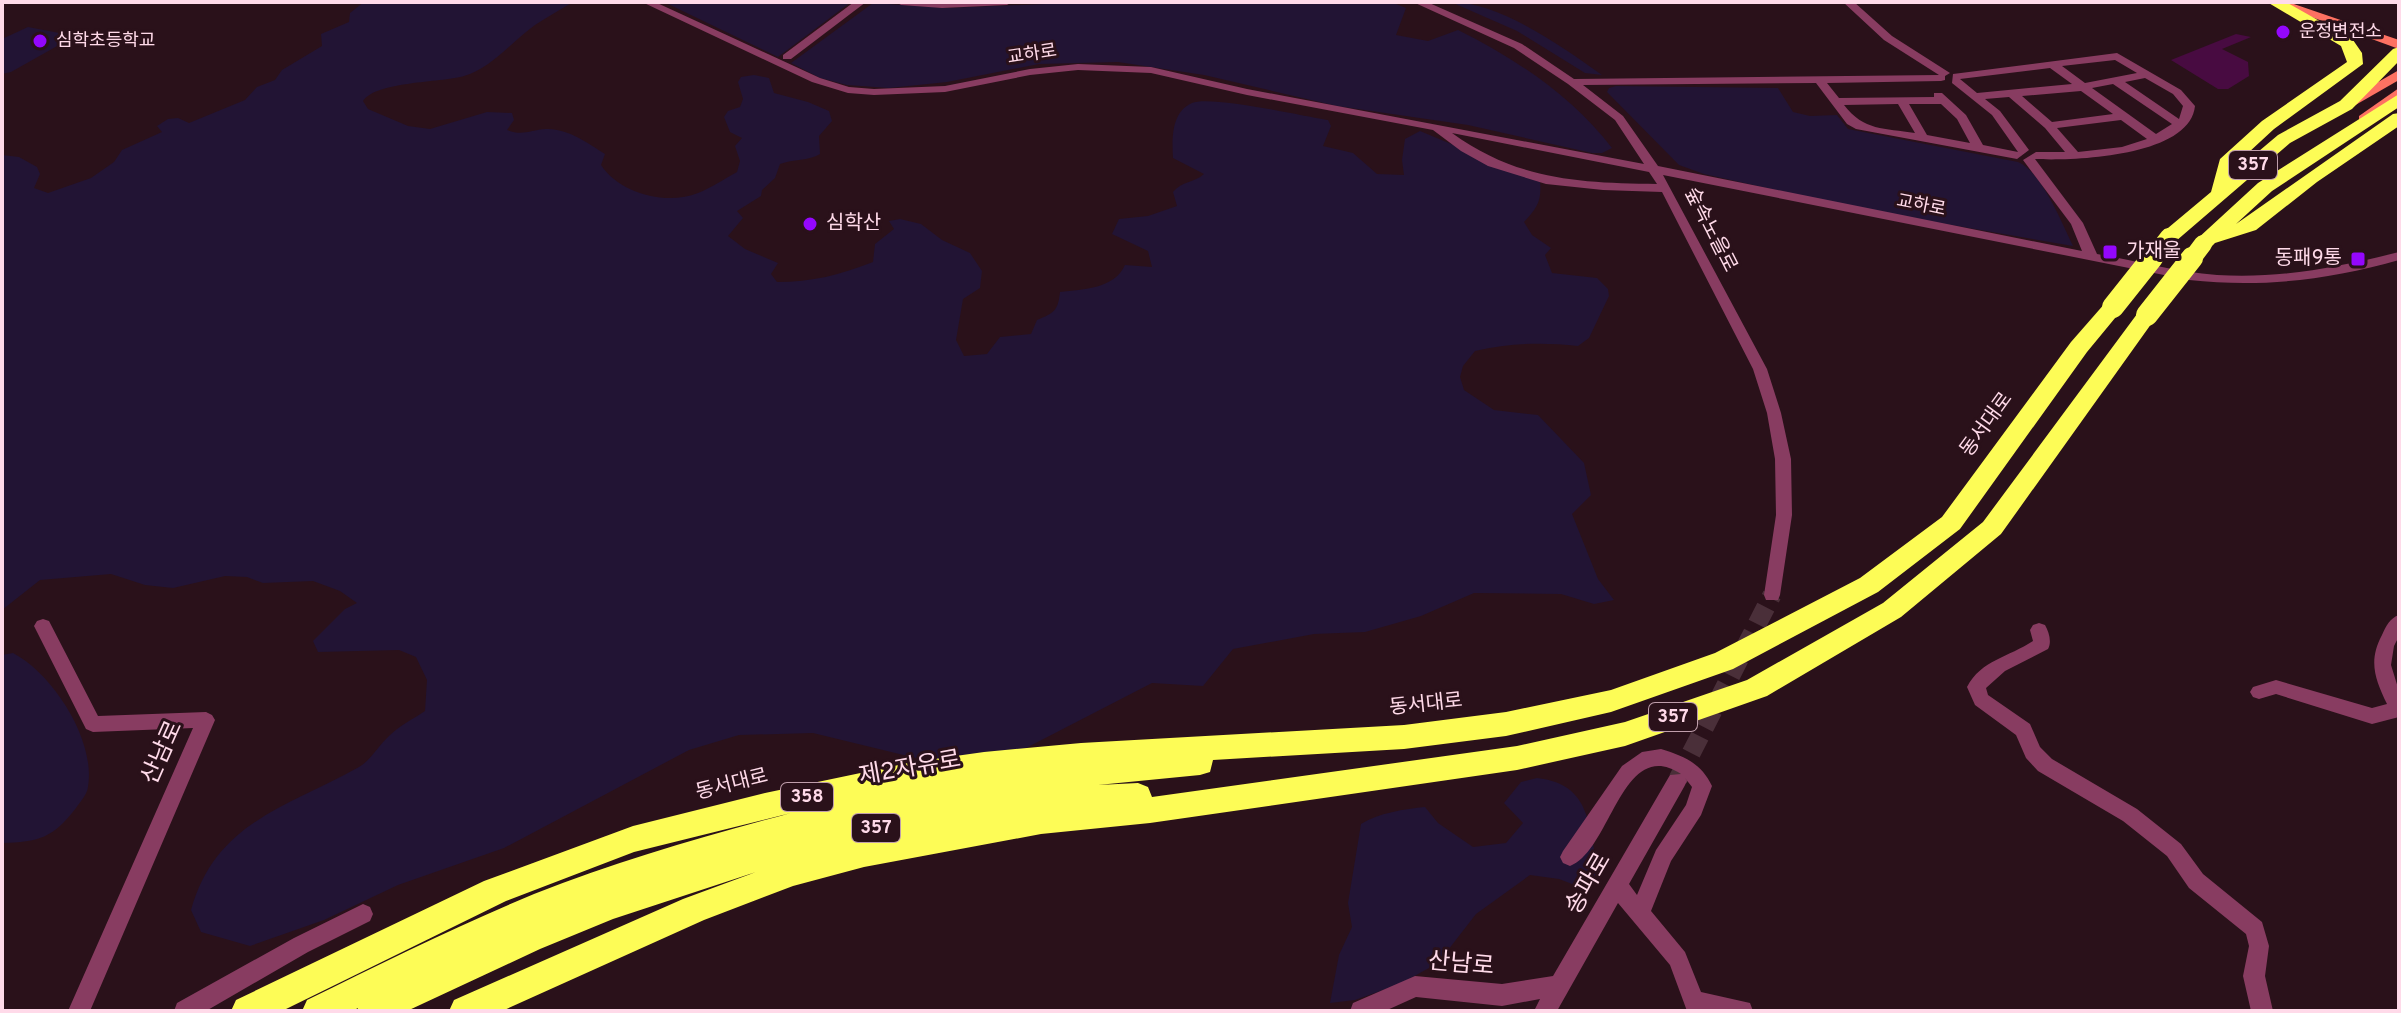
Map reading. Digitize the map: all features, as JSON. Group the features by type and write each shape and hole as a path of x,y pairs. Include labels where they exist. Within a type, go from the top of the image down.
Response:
{"highway":[{"path":"2220,193 2226,163 2268,125 2355,64 2354,53 2347,43 2276,2"},
{"name":"동서대로","path":"247,1011 495,891 633,839 765,806 913,774 984,764 1081,755 1404,737 1506,724 1611,701 1724,661 1815,615 1888,570 1951,523 2079,347 2169,237 2284,139 2346,105 2398,58"},
{"path":"2361,121 2399,99"},
{"path":"2203,244 2249,226 2310,178 2399,118"},
{"name":"357","path":"373,1011 431,981 550,928 810,842 1029,803 1409,773 1517,758 1625,734 1757,688 1892,610 1992,528 2147,315 2203,244 2265,187 2361,121"},
{"path":"2343,156 2399,131"},
{"name":"제2자유로","path":"318,1011 424,958 544,905 718,846 866,806 1026,780 1298,753 1404,737"},
{"path":"465,1011 694,909 793,872 864,853 1041,821 1150,810 1409,773"}],"main road":[{"path":"2276,2 2398,58"},
{"name":"357","path":"2361,121 2399,92"}],"street":[{"name":"교하로","path":"647,2 816,80 848,90 945,89 1053,69 1119,67 1151,70 2189,276 2245,282 2297,280 2399,256"},
{"path":"787,57 861,2"},
{"path":"901,2 1007,2"},
{"name":"숲속노을로","path":"1418,2 1518,46 1572,82 1619,118 1666,188 1760,369 1774,413 1783,459 1784,515 1772,595"},
{"path":"1848,2 1888,38 1977,96 2008,126 2077,223 2091,256"},
{"path":"1572,82 1922,79 2117,56 2177,92 2189,106 2189,113 2156,140 2122,152 2026,155 1980,150 1860,127 1851,122 1820,81"},
{"path":"2053,65 2156,140"},
{"path":"1977,96 2082,87 2148,74"},
{"path":"1922,79 1962,117 1980,150"},
{"path":"2117,82 2179,124"},
{"path":"2013,94 2049,126 2074,155"},
{"path":"1836,102 1944,100"},
{"path":"1901,101 1916,122 1923,139"},
{"path":"2049,126 2123,116"},
{"name":"교하로","path":"1437,128 1479,156 1525,177 1585,186 1666,188"},
{"path":"1601,160 1625,151 1632,137"},
{"path":"2259,692 2276,687 2372,716 2398,708 2380,670 2385,641 2399,622"},
{"name":"산남로","path":"43,626 93,724 206,720 79,1011"},
{"path":"2039,630 2042,644 2033,651 2006,660 1985,674 1976,687 1981,700 2023,730 2033,752 2045,765 2130,815 2174,850 2196,881 2255,929 2259,946 2254,976 2262,1011"},
{"path":"1570,857 1599,818 1620,778 1635,765 1650,758 1669,758 1696,775 1702,786 1694,809 1663,856 1641,911"},
{"name":"송파로","path":"1545,1011 1677,781"},
{"path":"1618,887 1678,959 1697,1006 1742,1011"},
{"path":"185,1011 301,945 363,914"},
{"name":"산남로","path":"1361,1011 1415,986 1502,995 1561,985"}],"shaded area":[{"path":"364,2 573,2 535,25 474,72 395,86 370,94 363,101 368,109 408,126 430,129 487,112 512,113 514,120 507,130 522,133 554,129 577,137 605,154 601,165 609,175 631,190 644,194 685,197 737,172 740,161 735,146 742,138 730,132 724,117 728,111 740,107 743,99 738,82 741,77 754,75 769,78 774,93 829,111 832,121 819,136 820,154 780,164 775,178 762,190 761,196 737,211 743,218 728,236 745,249 778,263 771,274 777,282 790,282 826,277 873,262 875,244 894,229 889,221 900,219 921,224 942,240 970,253 982,271 980,288 963,299 956,340 964,356 987,354 1000,337 1031,334 1037,320 1056,307 1060,292 1106,283 1114,279 1125,265 1152,267 1148,251 1112,234 1119,219 1148,216 1177,206 1173,192 1204,174 1173,158 1176,119 1192,103 1236,104 1328,120 1331,126 1323,146 1353,153 1377,174 1404,175 1402,160 1405,139 1420,131 1540,181 1538,204 1524,222 1532,235 1551,248 1545,255 1552,273 1597,278 1608,289 1609,296 1589,338 1578,346 1526,344 1475,351 1463,366 1460,377 1464,390 1494,410 1538,415 1584,463 1591,495 1572,514 1598,579 1614,600 1594,604 1561,594 1474,593 1421,616 1365,632 1314,634 1233,649 1203,686 1152,683 1026,748 957,768 813,733 739,735 689,750 504,848 398,885 324,920 250,946 201,932 191,910 202,880 218,856 236,836 258,820 363,764 393,732 425,711 427,680 416,657 399,650 318,652 313,641 345,609 357,603 340,591 313,581 263,583 247,577 225,576 173,588 145,585 111,574 40,580 2,610 2,155 19,157 37,167 40,174 34,188 48,193 91,178 114,162 122,150 162,132 157,126 168,119 178,118 189,123 245,100 257,87 275,80 282,70 322,46 321,34 349,22 350,13"},
{"path":"664,2 851,2 778,57"},
{"path":"1093,2 1391,2 1406,8 1396,35 1428,41 1458,30 1542,80 1580,112 1612,148 1602,153 1592,153 1468,125 1337,106 1204,75 1118,62 1039,64 947,82 889,88 847,85 820,78 791,63 873,3 947,8"},
{"path":"1451,2 1490,9 1510,18 1602,75 1585,73 1517,31"},
{"path":"28,27 75,36 2,74 2,39"},
{"path":"2236,34 2251,37 2222,49 2248,62 2249,76 2228,89 2218,89 2171,60"},
{"path":"1616,86 1778,88 1793,112 1810,116 1837,115 1848,129 2018,162 2027,167 2043,186 2073,246 1865,210 1704,174 1679,165 1607,92"},
{"path":"13,653 43,676 68,710 85,749 89,769 88,787 76,808 52,832 36,839 2,843 2,655"},
{"path":"1537,778 1569,789 1578,799 1589,825 1599,873 1580,887 1559,879 1530,875 1476,914 1438,963 1400,984 1355,1000 1330,1003 1339,955 1352,927 1348,903 1361,824 1383,814 1425,807 1438,823 1473,847 1506,843 1523,823 1504,803 1521,782"}],"tunnel":[{"path":"1678,779 1772,595"}],"place":[{"name":"운정변전소","path":"2283,32"},
{"name":"심학초등학교","path":"40,41"},
{"name":"심학산","path":"810,224"},
{"name":"가재울","path":"2110,252"},
{"name":"동패9통","path":"2358,259"}]}
